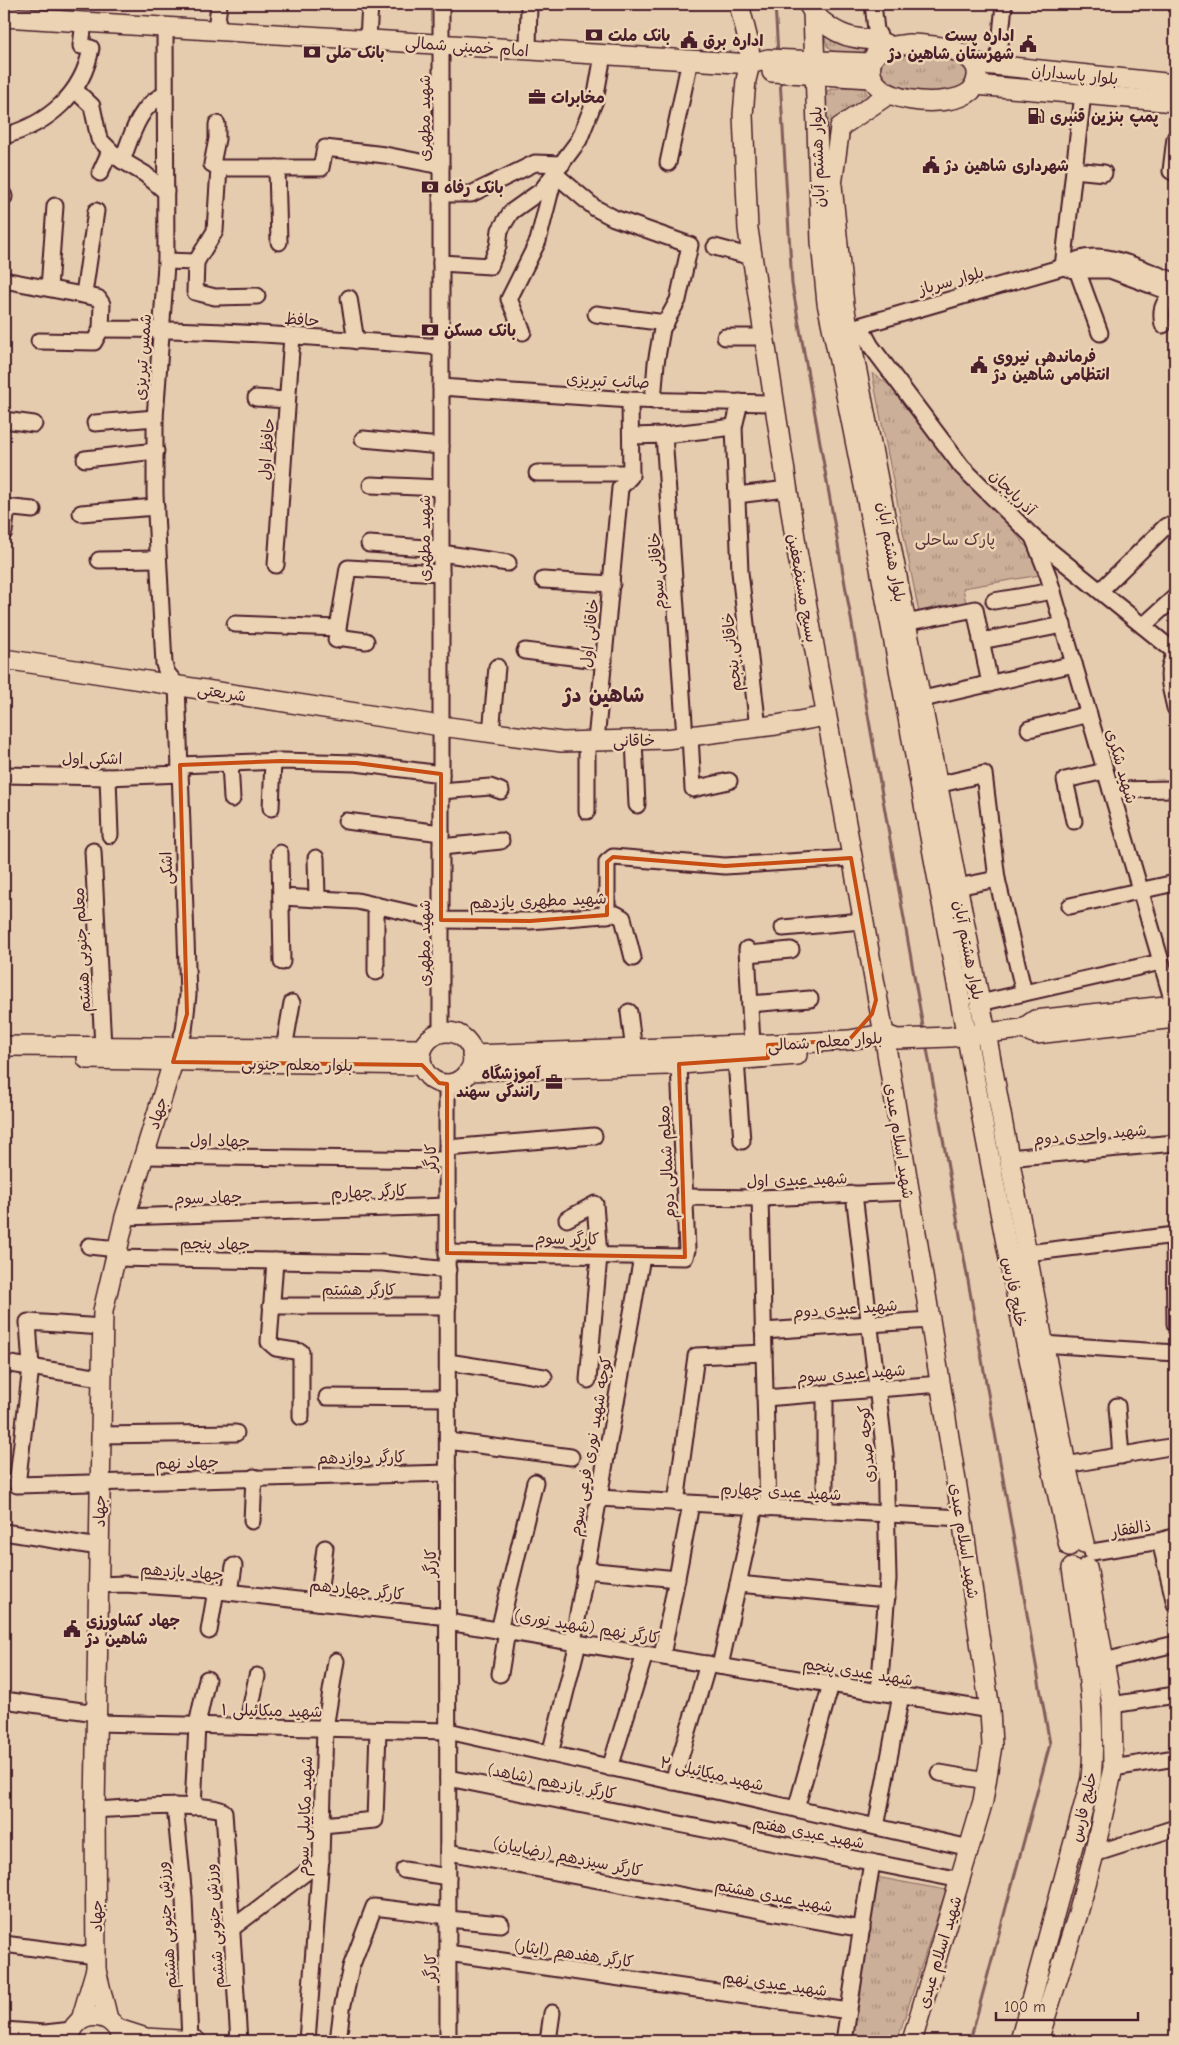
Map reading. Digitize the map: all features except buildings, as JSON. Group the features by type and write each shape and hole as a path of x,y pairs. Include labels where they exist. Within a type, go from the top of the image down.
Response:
{"main road":[{"name":"بسیج مستضعفین","path":"740,4 749,44 763,66 746,80 744,115 746,139 745,196 773,403 876,1000 894,1040"},
{"path":"811,8 820,20 850,37 886,44 929,44 966,56 974,63 978,74 971,91 961,96 937,101 913,100 889,94 878,88 871,70"},
{"name":"بلوار هشتم آبان","path":"811,8 807,68 827,303 847,329"},
{"name":"امام خمینی شمالی","path":"4,17 807,68"},
{"path":"871,70 886,44"},
{"name":"بلوار پاسداران","path":"974,63 1175,84"},
{"path":"807,68 871,70"},
{"name":"بلوار پاسداران","path":"975,84 1175,102"},
{"name":"بلوار هشتم آبان","path":"889,94 840,127 832,185 844,305 880,532 912,701 936,785 986,1033"},
{"name":"بلوار هشتم آبان","path":"880,532 904,623 912,701 959,1036"},
{"name":"شریعتی","path":"4,659 441,726"},
{"name":"خاقانی","path":"441,726 562,742 688,737 758,728 826,716"},
{"path":"850,1040 868,1022 876,1000"},
{"path":"894,1040 959,1036 1022,1029 1036,1034 1175,1009"},
{"path":"450,1032 465,1040 470,1063 463,1078 447,1084 431,1079 422,1057 433,1036 441,1033 450,1032"},
{"name":"خلیج فارس","path":"986,1033 1081,1555 1093,1711 1094,1754 1091,1779 1020,2041"},
{"name":"خلیج فارس","path":"959,1036 1031,1374 1081,1555"},
{"name":"بلوار معلم شمالی","path":"470,1063 679,1064 736,1060 763,1049 850,1040 894,1040"},
{"name":"بلوار معلم شمالی","path":"470,1063 634,1051 763,1049 894,1040"},
{"name":"شهید اسلام عبدی","path":"894,1040 908,1192 962,1518 990,1710 992,1745 970,1848 933,1964 912,2041"},
{"name":"بلوار معلم جنوبی","path":"4,1046 104,1047 175,1056 284,1049 422,1057"},
{"name":"جهاد","path":"116,2030 96,1962 95,1810 103,1311 125,1216 175,1056"},
{"name":"بلوار معلم جنوبی","path":"4,1057 422,1057"},
{"path":"1038,2041 1094,1854 1113,1768 1112,1705 1081,1555"},
{"name":"جهاد","path":"74,2030 96,1962"},
{"path":"74,2030 95,2016 116,2030 146,2038 196,2041"}],"street":[{"path":"216,30 219,4"},
{"path":"368,39 370,4"},
{"name":"شهید مطهری","path":"441,4 441,1033"},
{"path":"528,50 529,4"},
{"path":"873,4 876,30 886,44"},
{"path":"998,66 1004,4"},
{"path":"4,136 22,131 61,106 75,90 87,69 91,48 81,46 84,22"},
{"name":"شمس تبریزی","path":"165,27 166,260 155,418 156,507 157,559 164,664 167,673 177,686"},
{"path":"441,263 490,266 498,246 500,230 511,212 542,190 579,140 595,100 603,55"},
{"path":"668,163 690,60"},
{"path":"75,90 92,106 99,139 116,156 145,174 166,192"},
{"path":"1083,94 1074,170 1070,268 1100,333"},
{"path":"100,173 116,156 144,110 157,98 164,95"},
{"path":"217,124 217,139 212,164 219,168 321,168 325,148 385,155 441,166"},
{"path":"1175,138 1170,171 1175,173"},
{"path":"441,194 471,194 535,163 558,169 594,208 614,218 690,245 678,300 662,329 656,363 653,400"},
{"path":"219,168 215,231 196,262 195,292 215,297 257,296"},
{"path":"277,168 279,242"},
{"path":"523,332 509,299 538,241 558,169"},
{"path":"1074,170 1104,173"},
{"path":"49,288 55,206"},
{"path":"84,294 96,211"},
{"path":"715,247 752,257"},
{"name":"بلوار سرباز","path":"847,329 1070,268 1073,260 1092,258 1119,259 1174,290"},
{"path":"166,260 196,262"},
{"path":"4,280 84,294 98,298 102,304 102,322 94,342 39,341"},
{"path":"1163,325 1160,311 1163,303 1174,290"},
{"path":"349,298 356,340"},
{"path":"596,314 666,323"},
{"name":"حافظ","path":"102,322 161,329 356,340 441,347"},
{"name":"آذربایجان","path":"847,329 871,346 962,466 1033,537 1175,653"},
{"name":"حافظ اول","path":"276,566 292,336"},
{"path":"725,337 764,338"},
{"name":"صائب تبریزی","path":"441,387 630,400 773,403"},
{"path":"256,398 287,400"},
{"path":"537,473 631,473 632,436 630,400"},
{"name":"خاقانی پنجم","path":"740,402 734,427 740,572 758,728"},
{"path":"95,423 155,418"},
{"path":"4,420 34,424"},
{"path":"632,436 664,435 734,427"},
{"name":"خاقانی سوم","path":"664,435 693,789 729,781"},
{"path":"363,440 441,446"},
{"path":"85,459 156,451"},
{"name":"خاقانی اول","path":"587,811 592,741 604,661 620,488 631,476 631,473"},
{"path":"371,485 441,488"},
{"path":"737,496 787,488"},
{"path":"4,532 5,507 33,510"},
{"path":"81,513 156,507"},
{"path":"1100,591 1166,526"},
{"name":"شهید شکری","path":"1033,537 1063,625 1175,1009"},
{"path":"369,544 441,551 508,563"},
{"path":"99,560 157,559"},
{"path":"337,635 348,568 441,573"},
{"path":"543,580 612,586"},
{"path":"994,601 1053,592"},
{"path":"1143,626 1175,597"},
{"path":"904,623 975,609 990,684"},
{"path":"235,624 337,635 366,642"},
{"path":"982,641 1063,625"},
{"path":"525,651 604,661"},
{"path":"1175,653 1169,664 1168,676 1175,708"},
{"path":"912,701 1074,664"},
{"path":"490,733 497,667"},
{"name":"اشکی","path":"175,1056 184,1031 188,995 177,686"},
{"path":"1029,728 1088,714"},
{"path":"634,740 637,805"},
{"path":"271,808 273,761"},
{"name":"اشکی اول","path":"4,775 108,777 273,761 356,763 441,774"},
{"path":"230,764 232,799"},
{"path":"1074,821 1065,780 1105,771"},
{"path":"936,785 984,774 997,879 1024,993"},
{"path":"108,777 110,835"},
{"path":"441,791 490,788 501,791"},
{"path":"1110,790 1175,789"},
{"path":"346,821 441,840 501,841"},
{"name":"معلم جنوبی هشتم","path":"93,851 104,1047"},
{"path":"280,853 282,962"},
{"path":"607,914 607,862 613,857 725,866 851,858"},
{"path":"316,858 317,899"},
{"path":"957,887 997,879"},
{"path":"1070,906 1175,883"},
{"name":"شهید مطهری یازدهم","path":"281,897 357,901 441,920 530,921 616,914 623,918 633,958"},
{"path":"376,905 376,972"},
{"path":"783,928 862,921"},
{"path":"763,1049 750,1004 748,952 792,950"},
{"path":"980,1003 1161,962"},
{"path":"750,1004 810,999"},
{"path":"284,1049 292,1002"},
{"path":"629,1012 634,1051"},
{"path":"736,1060 742,1140"},
{"name":"معلم شمالی دوم","path":"679,1064 686,1197 687,1250 685,1257"},
{"name":"کارگر","path":"447,1084 448,2041"},
{"name":"جهاد اول","path":"144,1156 296,1158 447,1154 594,1136"},
{"name":"شهید واحدی دوم","path":"1008,1158 1175,1143"},
{"name":"شهید عبدی اول","path":"686,1197 760,1198 908,1192"},
{"name":"کوچه صدری","path":"854,1194 879,1389 885,1454 888,1514 886,1598 879,1692"},
{"path":"673,1782 714,1665 762,1507 765,1398 760,1198"},
{"path":"567,1218 595,1204 599,1256 588,1380"},
{"name":"کارگر چهارم","path":"291,1212 448,1206"},
{"name":"جهاد سوم","path":"125,1216 291,1212"},
{"path":"1027,1253 1175,1235 1175,1324"},
{"name":"جهاد پنجم","path":"89,1246 115,1253 275,1261 382,1263 448,1270"},
{"name":"کارگر سوم","path":"448,1253 685,1257"},
{"name":"کوچه شهید نوری فرعی سوم","path":"550,1754 575,1642 598,1498 642,1257"},
{"path":"275,1261 269,1342 272,1346 298,1350 302,1355 301,1416"},
{"name":"کارگر هشتم","path":"271,1306 448,1306"},
{"name":"شهید عبدی دوم","path":"763,1331 930,1320"},
{"path":"31,1367 28,1322 103,1327"},
{"path":"1043,1344 1175,1353"},
{"path":"662,1656 677,1579 696,1356 764,1353"},
{"path":"448,1362 544,1377"},
{"path":"4,1363 101,1378"},
{"name":"جهاد نهم","path":"31,1367 18,1484 99,1483 276,1476"},
{"name":"شهید عبدی سوم","path":"765,1398 940,1384"},
{"path":"825,1393 825,1511"},
{"path":"327,1397 448,1398"},
{"path":"1117,1406 1121,1456"},
{"path":"100,1435 236,1433"},
{"path":"448,1441 571,1457"},
{"path":"1066,1465 1175,1446"},
{"name":"کارگر دوازدهم","path":"276,1476 448,1473"},
{"path":"252,1521 254,1477"},
{"path":"500,1674 503,1631 535,1482"},
{"name":"شهید عبدی چهارم","path":"598,1498 962,1518"},
{"path":"4,1532 98,1547"},
{"name":"ذالفقار","path":"1081,1555 1160,1541 1175,1536"},
{"path":"1160,1541 1175,1604"},
{"path":"318,1602 325,1548"},
{"path":"209,1631 234,1566"},
{"path":"586,1570 677,1579"},
{"name":"جهاد یازدهم","path":"98,1585 125,1584 223,1591 262,1596"},
{"path":"738,1584 886,1598"},
{"name":"کارگر چهاردهم","path":"262,1596 448,1619"},
{"name":"کارگر نهم (شهید نوری)","path":"448,1619 503,1631 714,1665"},
{"path":"1104,1661 1175,1644"},
{"path":"610,1768 645,1654"},
{"name":"شهید مکاییلی سوم","path":"307,2041 320,1861 325,1728 336,1660"},
{"name":"شهید عبدی پنجم","path":"714,1665 990,1710"},
{"path":"247,1726 257,1676"},
{"path":"95,1810 174,1806 192,1807 197,1725 207,1679"},
{"path":"796,1809 831,1684"},
{"path":"876,1827 901,1695"},
{"path":"1112,1705 1175,1695"},
{"name":"شهید میکائیلی ۱","path":"4,1700 96,1718 197,1725 448,1731"},
{"path":"322,1825 375,1820 378,1730"},
{"name":"شهید میکائیلی ۲","path":"448,1731 970,1848"},
{"path":"1113,1768 1175,1758"},
{"path":"940,1773 986,1780"},
{"name":"کارگر یازدهم (شاهد)","path":"448,1778 650,1818"},
{"name":"ورزش جنوبی هشتم","path":"174,1806 184,1898 190,2041"},
{"name":"ورزش جنوبی ششم","path":"192,1807 221,1809 224,1812 239,2041"},
{"name":"شهید عبدی هفتم","path":"650,1818 961,1880"},
{"path":"1094,1854 1175,1828"},
{"name":"کارگر سیزدهم (رضاییان)","path":"448,1852 681,1895"},
{"path":"231,1929 320,1861"},
{"path":"844,2041 872,1862"},
{"path":"404,1870 448,1877"},
{"name":"شهید عبدی هشتم","path":"681,1895 862,1929"},
{"path":"338,2041 351,1967 374,1906 501,1924"},
{"path":"4,1944 96,1962"},
{"name":"کارگر هفدهم (ایثار)","path":"448,1953 695,1989"},
{"name":"شهید عبدی نهم","path":"695,1989 849,2011"},
{"path":"548,2041 552,2013"},
{"path":"4,2030 45,2032 74,2030"}],"highlighted area":[{"path":"281,761 356,763 441,774 441,920 530,921 607,915 607,862 613,857 725,866 851,858 876,1000 872,1014 849,1040 768,1045 768,1058 679,1064 685,1257 447,1253 447,1084 439,1083 422,1065 173,1062 187,1014 180,765"}],"green space":[{"path":"823,31 872,47 861,55 835,53 827,46"},
{"path":"903,50 938,56 962,67 970,73 964,87 932,93 912,91 892,84 882,78 879,68 884,57"},
{"path":"842,87 864,88 869,98 852,106 841,115 833,127 827,144 826,91"},
{"name":"پارک ساحلی","path":"872,373 889,385 1038,560 1040,575 963,588 966,603 919,613"},
{"path":"876,1877 946,1890 897,2041 846,2041"}],"waterway":[{"path":"775,4 778,54"},
{"path":"780,78 792,284 924,1032"},
{"path":"926,1043 1050,1744 970,2041"}],"place":[{"name":"بانک ملت","path":"594,35"},
{"name":"اداره برق","path":"689,40"},
{"name":"اداره پست شهرستان شاهین دژ","path":"1028,44"},
{"name":"بانک ملی","path":"312,52"},
{"name":"مخابرات","path":"537,97"},
{"name":"پمپ بنزین قنبری","path":"1036,116"},
{"name":"شهرداری شاهین دژ","path":"931,165"},
{"name":"بانک رفاه","path":"430,187"},
{"name":"بانک مسکن","path":"430,330"},
{"name":"فرماندهی نیروی انتظامی شاهین دژ","path":"979,365"},
{"name":"آموزشگاه رانندگی سهند","path":"554,1082"},
{"name":"جهاد کشاورزى شاهین دژ","path":"72,1629"}],"district":[{"name":"شاهین دژ","path":"604,695"}]}
